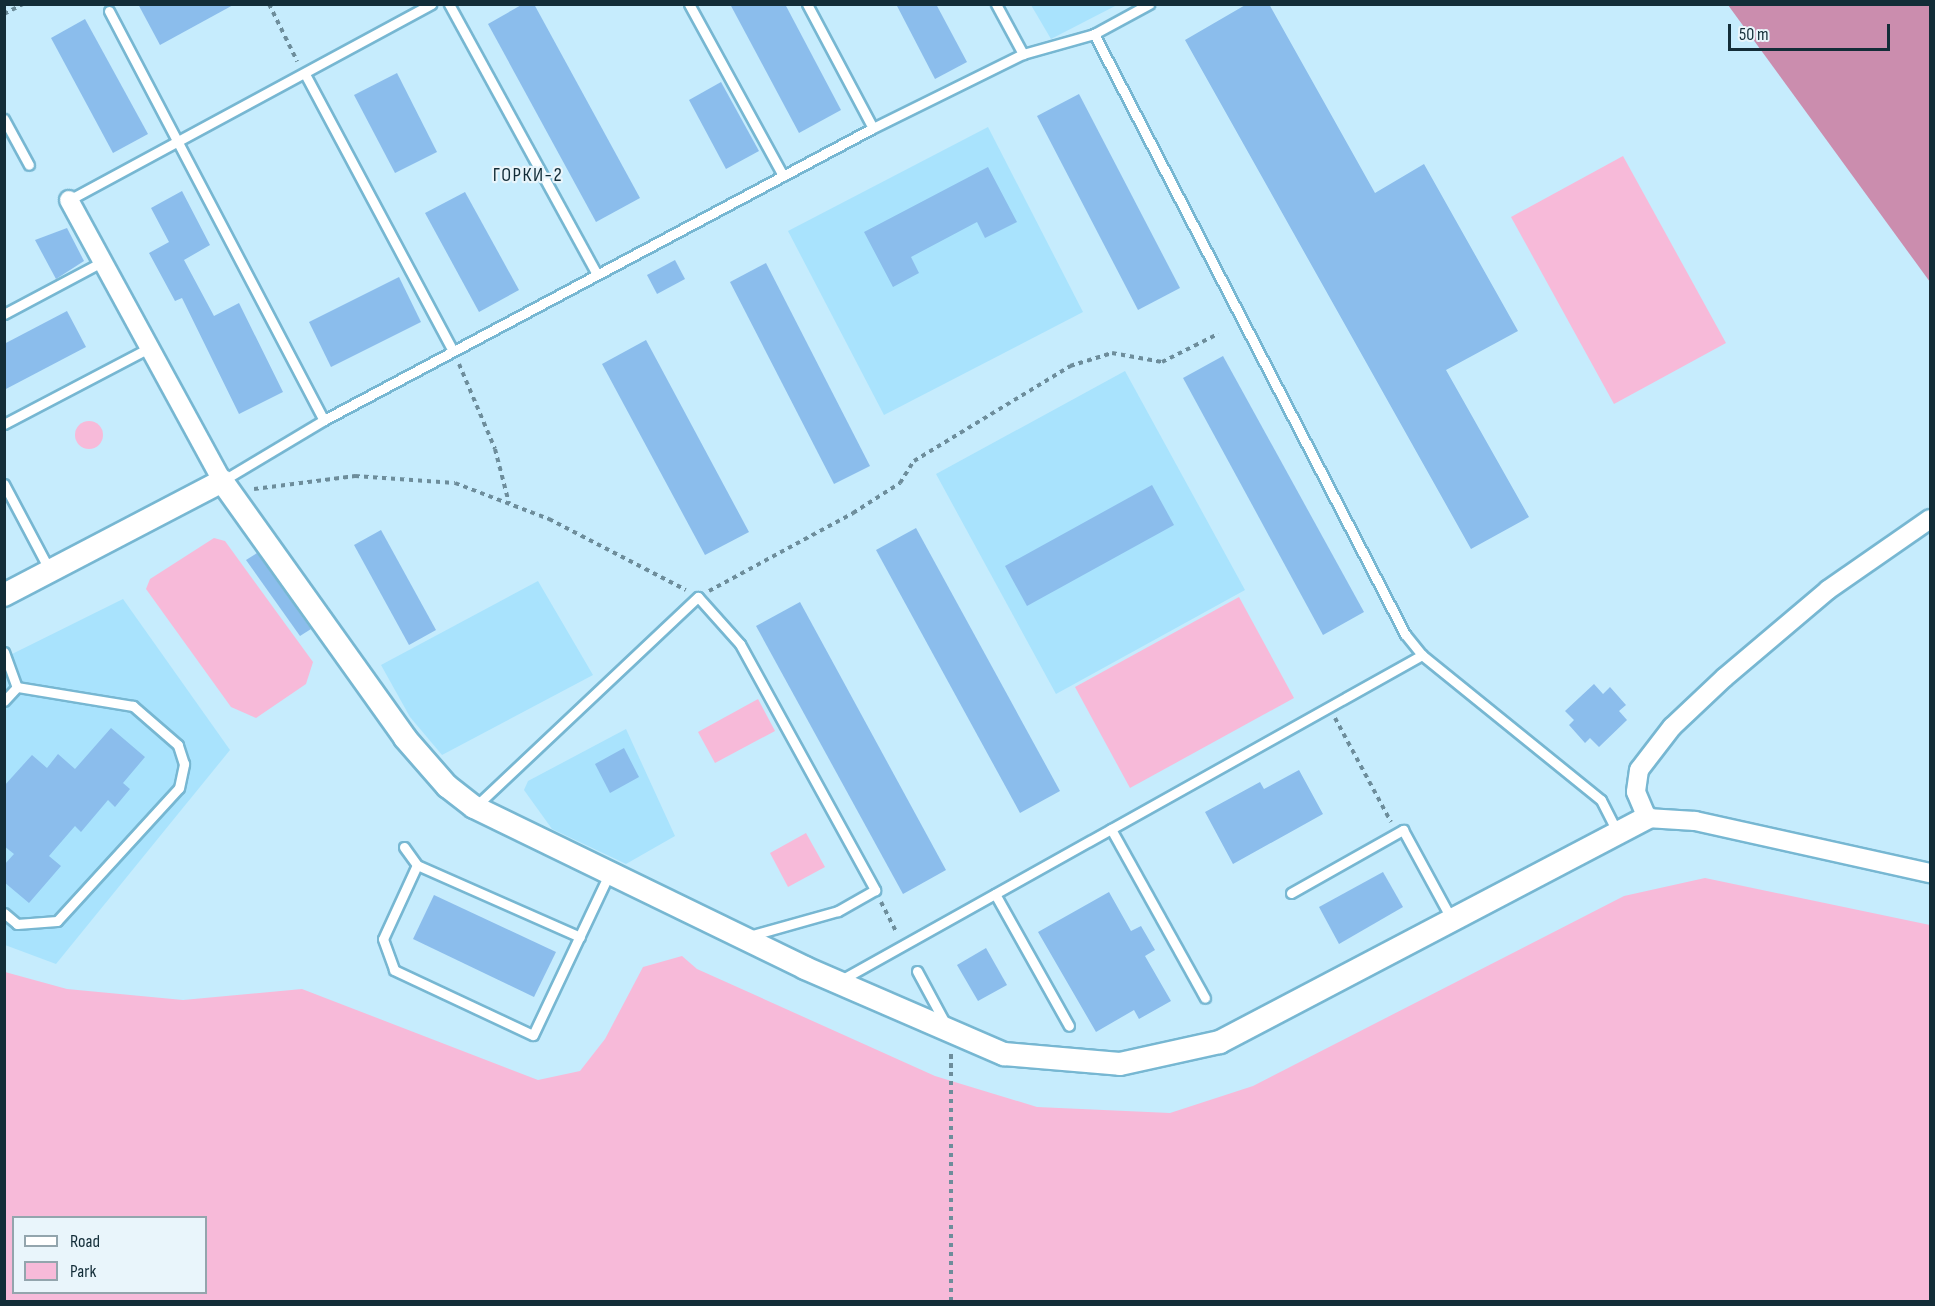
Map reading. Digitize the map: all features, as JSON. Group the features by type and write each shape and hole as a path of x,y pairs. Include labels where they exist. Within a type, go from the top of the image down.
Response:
{"street":[{"path":"69,200 147,349 229,490 405,738 447,786 474,807 608,876 836,983 1004,1054 1120,1064 1220,1042 1616,830 1647,818 1695,821 1930,873"},
{"path":"4,595 50,571 229,490"},
{"path":"1647,818 1636,792 1639,770 1672,727 1828,590 1930,519"}],"lane":[{"path":"69,200 178,144 431,4"},
{"path":"450,4 597,274"},
{"path":"689,4 783,176"},
{"path":"807,4 873,128"},
{"path":"996,4 1023,54"},
{"path":"229,490 324,420 873,128 1023,54 1094,34 1149,4"},
{"path":"109,11 324,420"},
{"path":"1094,34 1405,634 1422,656 1601,800 1616,830"},
{"path":"305,74 453,351"},
{"path":"4,119 28,165"},
{"path":"4,314 102,262"},
{"path":"4,424 147,349"},
{"path":"4,484 50,571"},
{"path":"474,807 698,597 740,644 875,890 838,910 741,939"},
{"path":"4,652 17,687"},
{"path":"836,983 1422,656"},
{"path":"4,701 17,687"},
{"path":"4,913 17,924 57,921 179,788 184,764 178,745 133,706 17,687"},
{"path":"1111,829 1205,998"},
{"path":"1291,893 1403,831 1451,918"},
{"path":"404,847 417,865 579,937"},
{"path":"417,865 383,939 394,970 533,1035 608,876"},
{"path":"995,894 1069,1026"},
{"path":"917,971 950,1033"}],"path":[{"path":"4,14 23,4"},
{"path":"269,4 305,74"},
{"path":"229,490 248,490 355,476 455,483 510,504 698,597 853,513 900,483 914,460 1070,366 1112,353 1145,363 1162,362 1218,334"},
{"path":"453,351 495,449 510,504"},
{"path":"1329,707 1397,834"},
{"path":"950,1033 951,1302"}],"shaded area":[{"path":"1031,5 1117,5 1051,39"},
{"path":"1728,5 1930,5 1930,282"},
{"path":"988,127 1083,312 884,415 788,231"},
{"path":"1125,371 1245,590 1056,694 936,474"},
{"path":"538,581 593,675 442,755 410,717 381,665"},
{"path":"123,599 230,750 56,964 5,945 4,658"},
{"path":"626,729 675,836 626,864 552,829 524,790 528,781"}],"green space":[{"path":"1623,156 1726,343 1614,404 1511,217"},
{"path":"89,421 99,425 103,435 99,445 89,449 79,445 75,435 79,425"},
{"path":"214,538 225,541 313,662 306,684 256,718 231,707 146,589 150,579"},
{"path":"1239,597 1294,698 1130,788 1075,687"},
{"path":"758,699 775,731 715,763 698,732"},
{"path":"806,833 825,867 788,887 770,853"},
{"path":"1705,878 1930,925 1930,1301 5,1301 5,972 67,989 183,1000 302,989 538,1080 580,1071 605,1039 643,967 682,956 697,969 935,1076 1037,1107 1170,1113 1253,1086 1624,896"}],"building":[{"path":"138,4 235,4 160,45"},
{"path":"523,4 534,4 640,198 596,222 488,24"},
{"path":"730,4 785,4 841,110 799,133"},
{"path":"896,4 936,4 967,62 935,79"},
{"path":"1247,4 1269,4 1375,193 1424,164 1518,331 1446,370 1529,517 1471,549 1185,40"},
{"path":"85,19 148,134 113,153 51,38"},
{"path":"397,73 437,152 395,173 354,95"},
{"path":"721,82 759,151 726,169 689,100"},
{"path":"1079,94 1180,288 1138,310 1037,116"},
{"path":"988,167 1017,222 985,238 977,222 911,257 919,273 893,287 864,232"},
{"path":"182,191 210,245 184,260 214,316 239,303 283,392 239,414 182,298 175,301 149,253 169,242 151,208"},
{"path":"465,192 519,290 479,312 425,213"},
{"path":"67,228 84,261 56,279 35,240"},
{"path":"675,260 685,279 657,294 647,275"},
{"path":"766,263 870,466 834,484 730,282"},
{"path":"399,277 421,322 331,367 309,322"},
{"path":"67,311 86,347 4,390 4,344"},
{"path":"646,340 749,532 705,555 602,364"},
{"path":"1223,356 1364,612 1323,635 1183,378"},
{"path":"1152,485 1174,525 1027,606 1005,566"},
{"path":"916,528 1060,791 1020,813 876,550"},
{"path":"381,530 436,630 409,645 354,545"},
{"path":"257,553 311,629 300,636 246,560"},
{"path":"800,602 946,870 903,894 756,626"},
{"path":"1594,684 1603,694 1610,687 1626,705 1619,711 1627,720 1599,747 1590,738 1585,743 1569,725 1574,720 1565,711"},
{"path":"111,728 145,757 123,783 130,789 115,807 108,800 81,832 75,826 49,856 61,866 29,903 4,882 4,865 14,854 4,846 4,786 32,755 47,768 58,754 75,769"},
{"path":"624,748 639,777 610,793 595,764"},
{"path":"1299,770 1323,814 1233,864 1205,812 1260,782 1264,789"},
{"path":"1383,872 1403,907 1339,944 1319,907"},
{"path":"1109,892 1131,931 1141,926 1155,950 1145,956 1171,1001 1139,1019 1134,1010 1096,1032 1038,932"},
{"path":"434,895 556,952 534,997 413,939"},
{"path":"986,948 1007,985 978,1001 957,965"}],"district":[{"name":"ГОРКИ-2","path":"528,175"}]}
